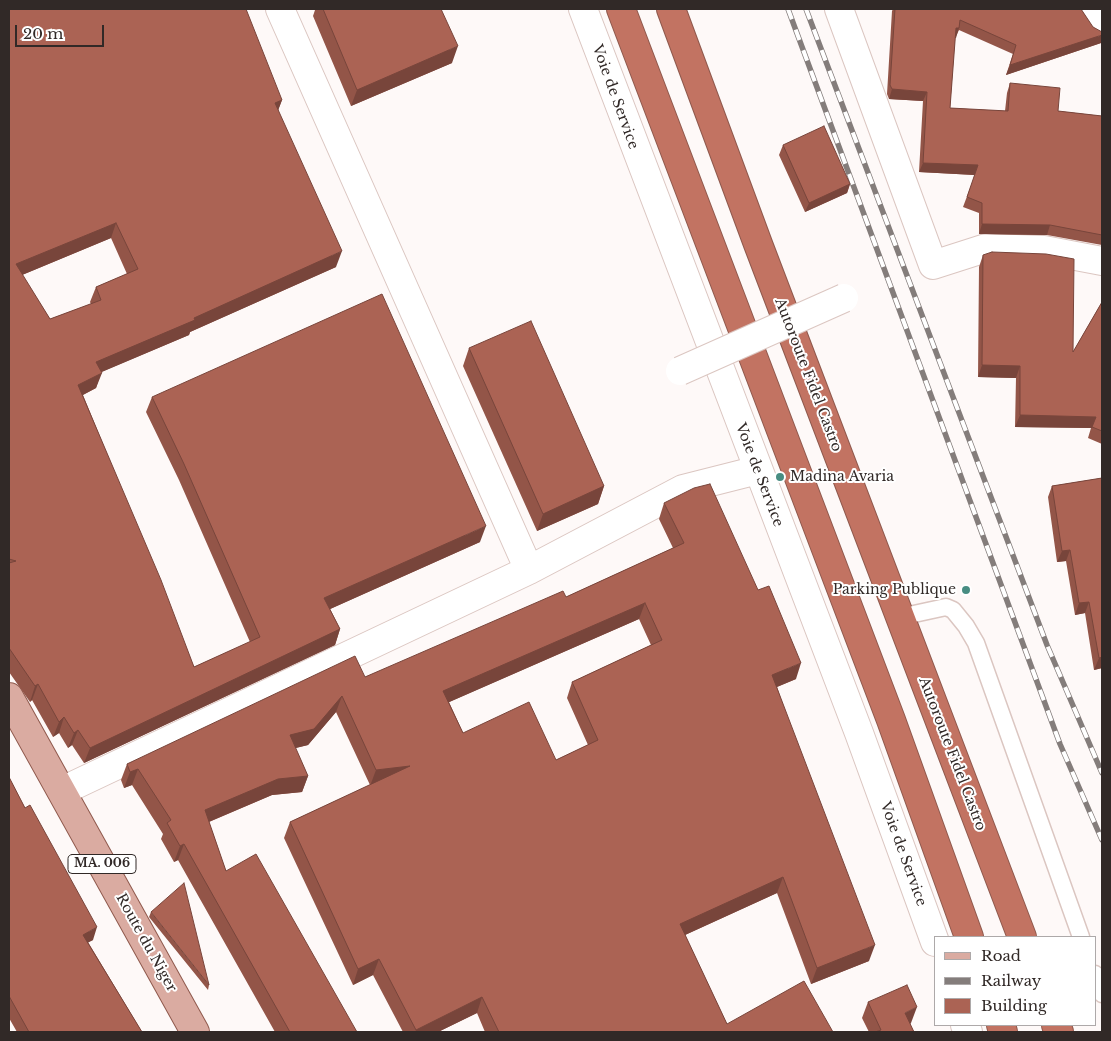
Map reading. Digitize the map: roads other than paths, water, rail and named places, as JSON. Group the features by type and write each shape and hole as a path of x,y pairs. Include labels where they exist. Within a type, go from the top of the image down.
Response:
{"highway":[{"path":"621,9 891,720 969,936"},
{"name":"Autoroute Fidel Castro","path":"671,9 1022,936"}],"main road":[{"name":"Route du Niger","path":"9,697 195,1032"}],"street":[{"path":"280,9 529,570"},
{"name":"Voie de Service","path":"583,9 859,733 934,939"},
{"path":"838,9 934,265 986,248 1044,250 1102,261"},
{"path":"1090,9 1102,28"},
{"path":"680,371 844,298"},
{"path":"62,791 529,570 683,489 758,470"},
{"path":"859,733 891,720"}],"lane":[{"path":"900,617 946,607 953,610 966,626 976,644 1081,936"},
{"path":"1096,977 1102,994"}],"railway":[{"path":"788,9 1060,744 1102,840"},
{"path":"806,9 1047,645 1102,773"}],"place":[{"name":"Madina Avaria","path":"780,477"},
{"name":"Parking Publique","path":"966,590"}]}
